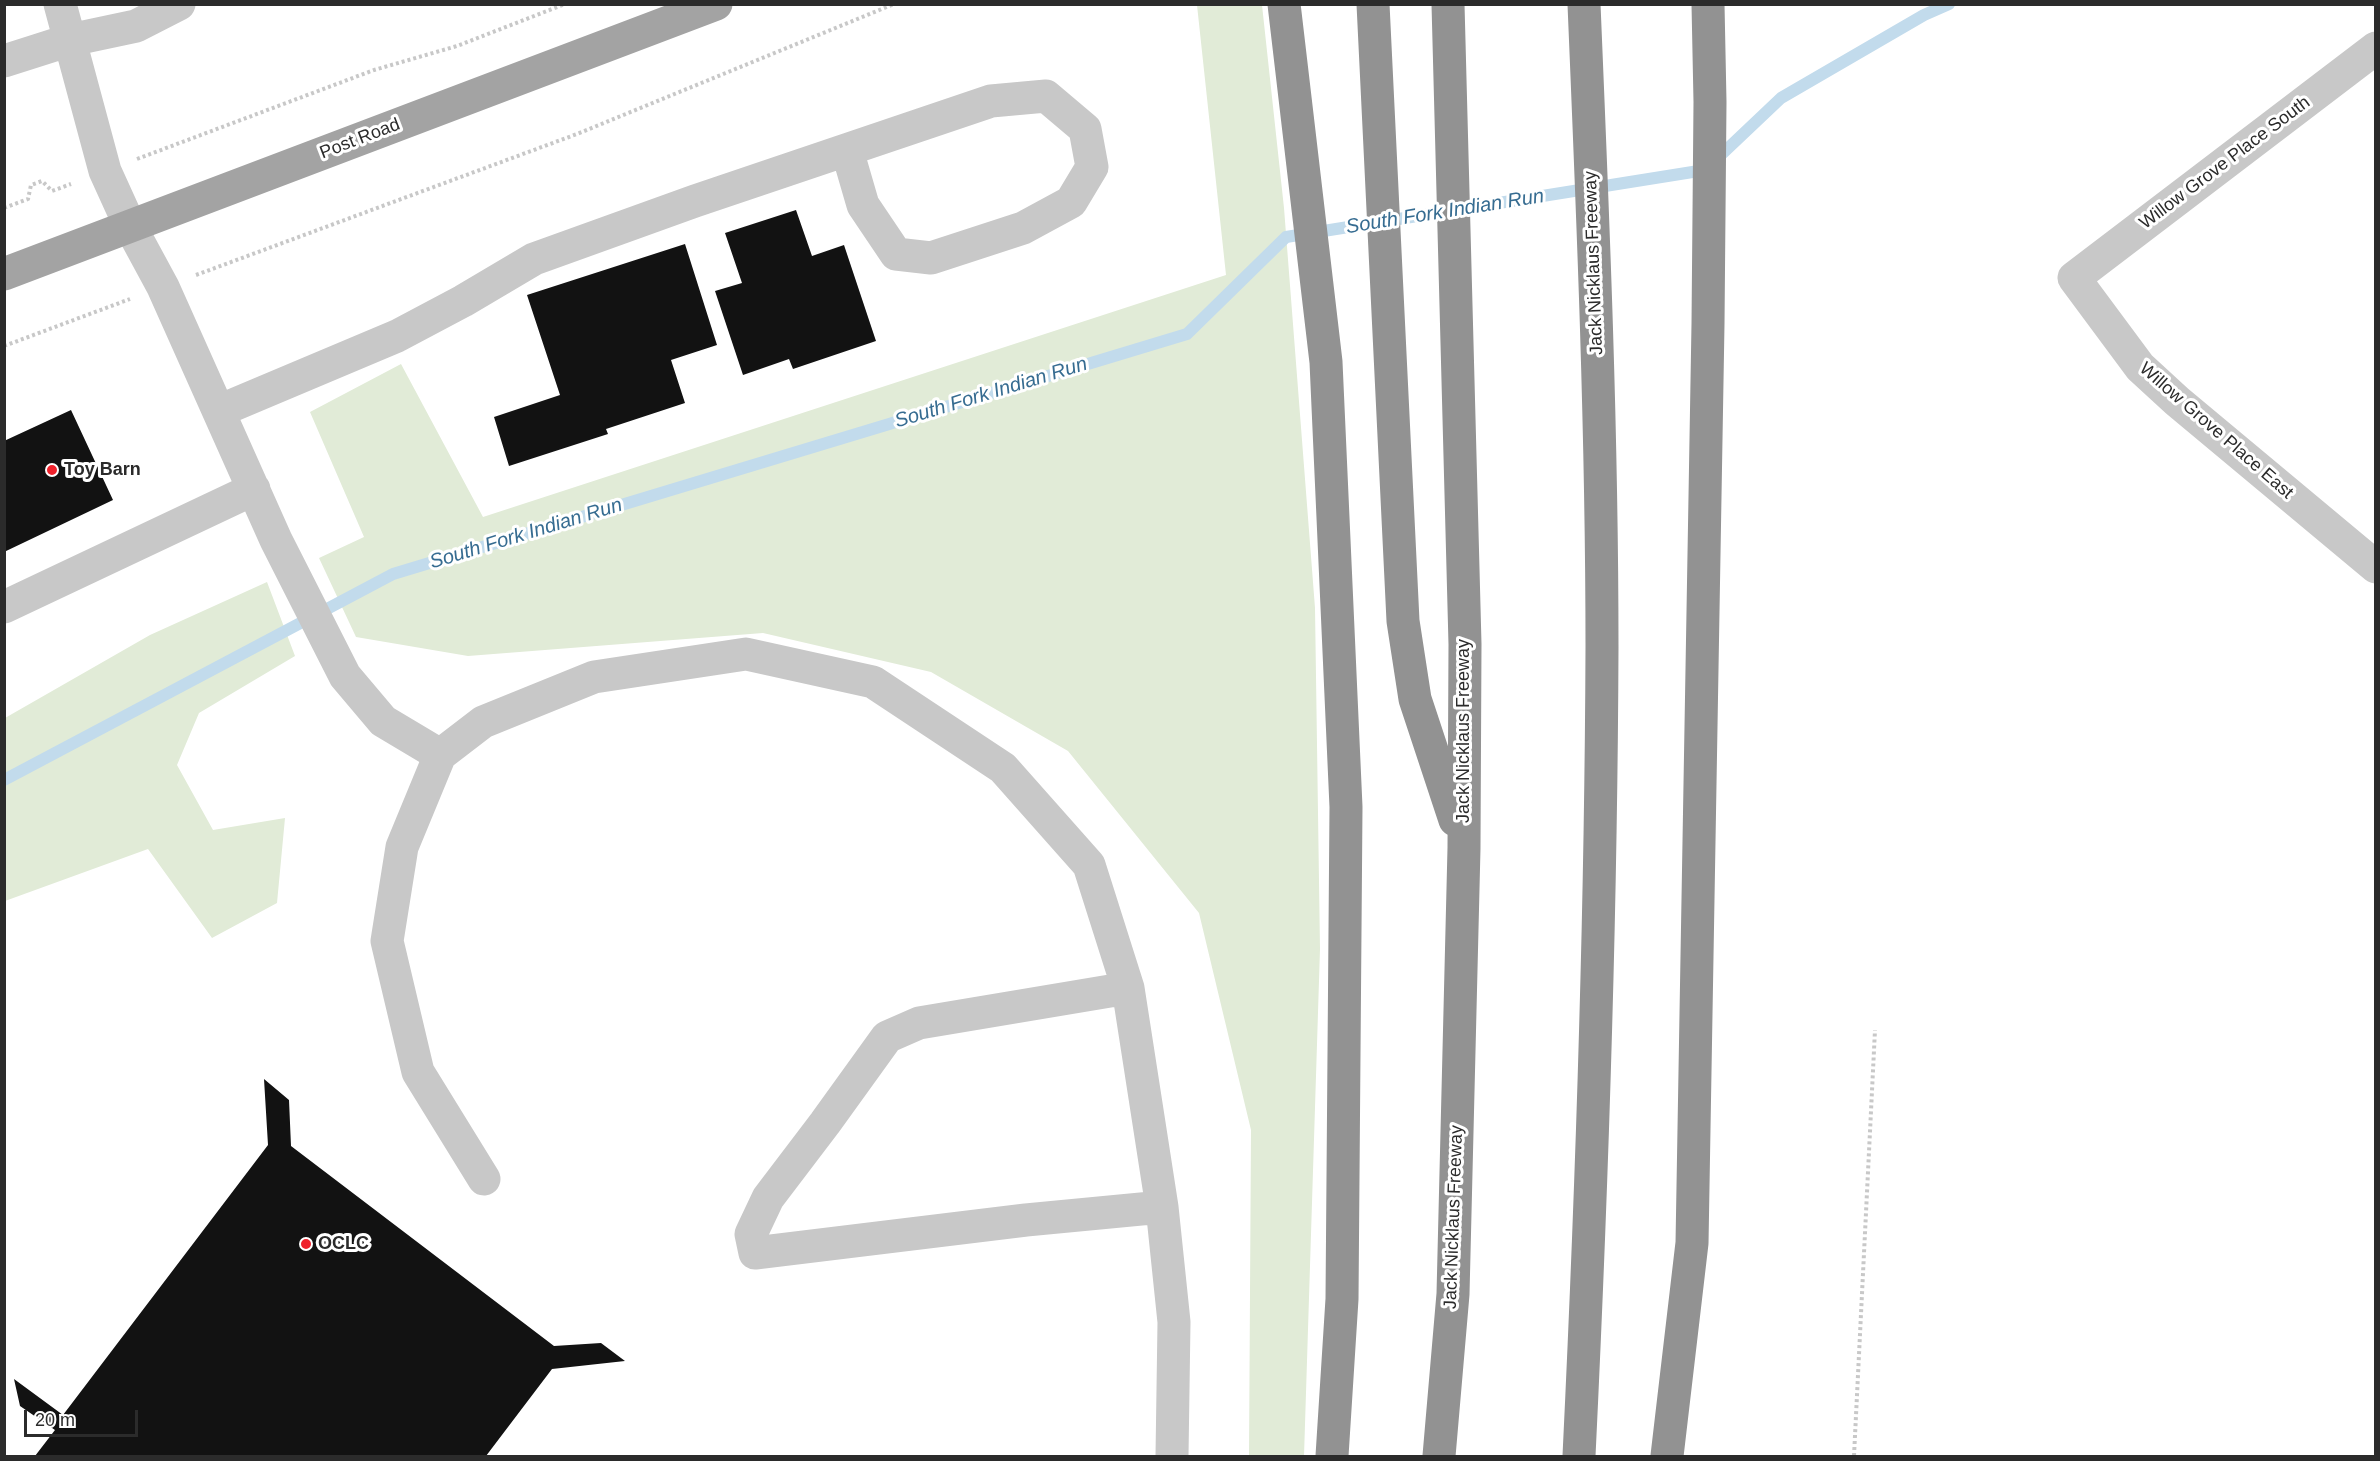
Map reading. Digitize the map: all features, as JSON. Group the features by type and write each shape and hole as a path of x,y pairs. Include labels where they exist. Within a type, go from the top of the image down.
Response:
{"highway":[{"path":"1284,4 1326,362 1346,807 1342,1299 1332,1456"},
{"path":"1373,4 1403,621 1415,699 1464,848"},
{"name":"Jack Nicklaus Freeway","path":"1439,1456 1453,1294 1464,848 1464,644 1449,119 1448,4"},
{"name":"Jack Nicklaus Freeway","path":"1579,1456 1594,1143 1602,647 1597,305 1584,4"},
{"path":"1667,1456 1692,1243 1708,324 1710,102 1708,4"}],"main road":[{"name":"Post Road","path":"4,274 716,4"}],"street":[{"path":"60,4 105,171 130,226 163,287 276,540 345,676 383,721 440,755"},
{"path":"4,61 70,40 136,26 179,4"},
{"name":"Willow Grove Place South","path":"2074,278 2376,48"},
{"path":"219,411 397,336 463,301 534,259 695,201 991,101 1046,96 1085,129 1092,167 1071,202 1023,228 931,258 896,254 863,205 847,150"},
{"name":"Willow Grove Place East","path":"2074,278 2139,367 2176,401 2376,567"},
{"path":"4,606 254,489"},
{"path":"484,1179 418,1072 387,941 402,847 440,755 483,723 594,677 746,654 873,682 1003,768 1089,865 1128,988 1162,1207 1174,1322 1172,1456"},
{"path":"1128,988 918,1023 887,1036 768,1198 750,1234 755,1253 1026,1220 1162,1207"}],"path":[{"path":"4,208 28,200 32,185 42,182 52,191 374,70 457,46 565,4"},
{"path":"4,346 578,134 894,4"},
{"path":"1854,1456 1875,1030"}],"green space":[{"path":"1197,5 1262,5 1284,208 1315,608 1320,949 1304,1456 1249,1456 1251,1130 1199,913 1068,751 931,672 763,633 468,656 356,637 319,558 364,537 310,412 401,364 483,517 1226,275"},
{"path":"267,582 295,656 199,713 177,765 213,830 285,818 277,903 212,938 148,849 5,901 5,718 150,635"}],"building":[{"path":"796,210 812,256 844,245 876,341 793,369 789,359 743,375 715,291 742,283 725,233"},
{"path":"685,244 717,345 671,360 685,403 606,429 608,434 509,466 494,417 560,395 527,295"},
{"name":"Toy Barn","path":"71,410 113,500 4,552 4,441"},
{"name":"OCLC","path":"264,1079 289,1100 291,1146 554,1346 601,1343 625,1361 552,1369 486,1456 35,1456 55,1430 20,1406 14,1379 63,1415 268,1145"}],"waterway":[{"name":"South Fork Indian Run","path":"4,780 393,574 1187,334 1286,237 1705,170 1781,98 1924,15 1949,4"}],"place":[{"name":"Toy Barn","path":"52,470"},
{"name":"OCLC","path":"306,1244"}]}
